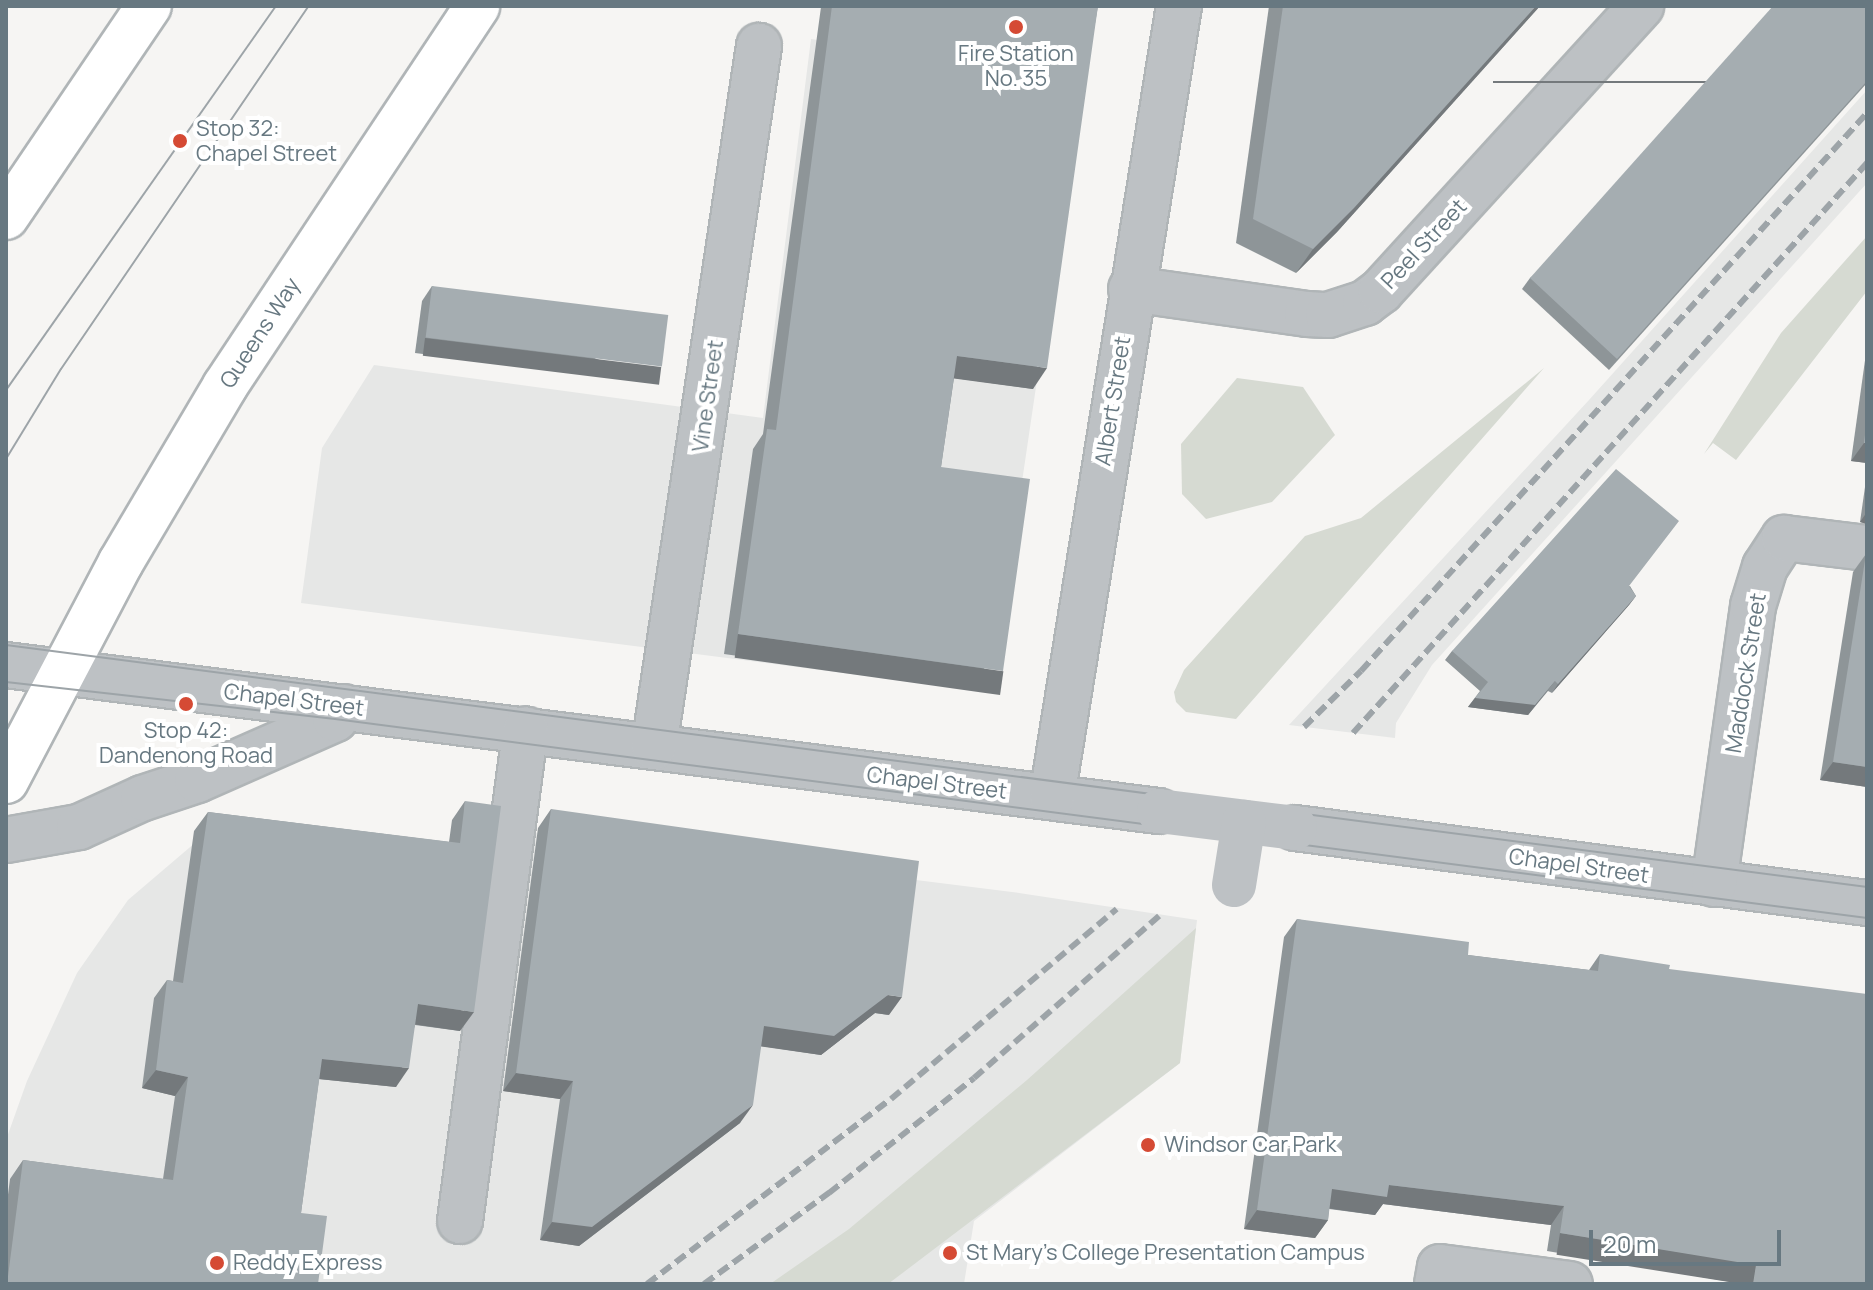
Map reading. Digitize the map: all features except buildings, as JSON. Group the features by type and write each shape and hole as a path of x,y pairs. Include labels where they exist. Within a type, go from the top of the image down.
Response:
{"highway":[{"path":"6,217 149,6"},
{"name":"Queens Way","path":"6,781 121,562 225,386 477,6"}],"street":[{"name":"Albert Street","path":"1052,797 1131,289 1179,6"},
{"name":"Peel Street","path":"1131,289 1307,314 1328,315 1365,303 1381,291 1641,6"},
{"name":"Vine Street","path":"654,747 759,46"},
{"name":"Maddock Street","path":"1714,884 1753,606 1765,567 1784,538 1861,547"},
{"name":"Chapel Street","path":"6,665 526,729 1867,903"},
{"path":"6,840 79,827 143,798 197,780 335,719 344,707"},
{"path":"460,1221 526,729"},
{"path":"1234,885 1244,822"},
{"path":"1437,1284 1440,1267 1570,1284"}],"shaded area":[{"path":"811,39 1081,82 991,692 301,603 322,448 374,365 763,418"},
{"path":"1867,90 1867,183 1432,665 1396,723 1395,738 1289,725 1589,400"},
{"path":"1867,236 1867,291 1736,460 1713,443 1704,454 1781,333"},
{"path":"1544,368 1236,719 1186,712 1176,702 1174,692 1184,670 1305,536 1361,518"},
{"path":"1237,378 1303,387 1335,435 1272,502 1206,519 1182,494 1181,444"},
{"path":"223,819 448,849 453,822 1019,893 1197,920 1180,1063 974,1221 964,1284 6,1284 6,1140 27,1081 77,973 128,900"},
{"path":"1196,928 1180,1063 888,1284 770,1284 849,1229 1027,1080"}],"tram line":[{"path":"6,390 276,6"},
{"path":"6,459 61,369 309,6"},
{"path":"6,645 1867,887"},
{"path":"6,682 335,719 1867,918"}],"railway":[{"path":"1304,727 1361,671 1867,113"},
{"path":"1353,733 1867,163"},
{"path":"647,1284 891,1099 1117,909"},
{"path":"704,1284 829,1193 974,1078 1160,915"}],"place":[{"name":"Fire Station No. 35","path":"1016,27"},
{"name":"Stop 32: Chapel Street","path":"180,141"},
{"name":"Stop 42: Dandenong Road","path":"186,704"},
{"name":"Windsor Car Park","path":"1148,1145"},
{"name":"St Mary's College Presentation Campus","path":"950,1253"},
{"name":"Reddy Express","path":"217,1263"}]}
